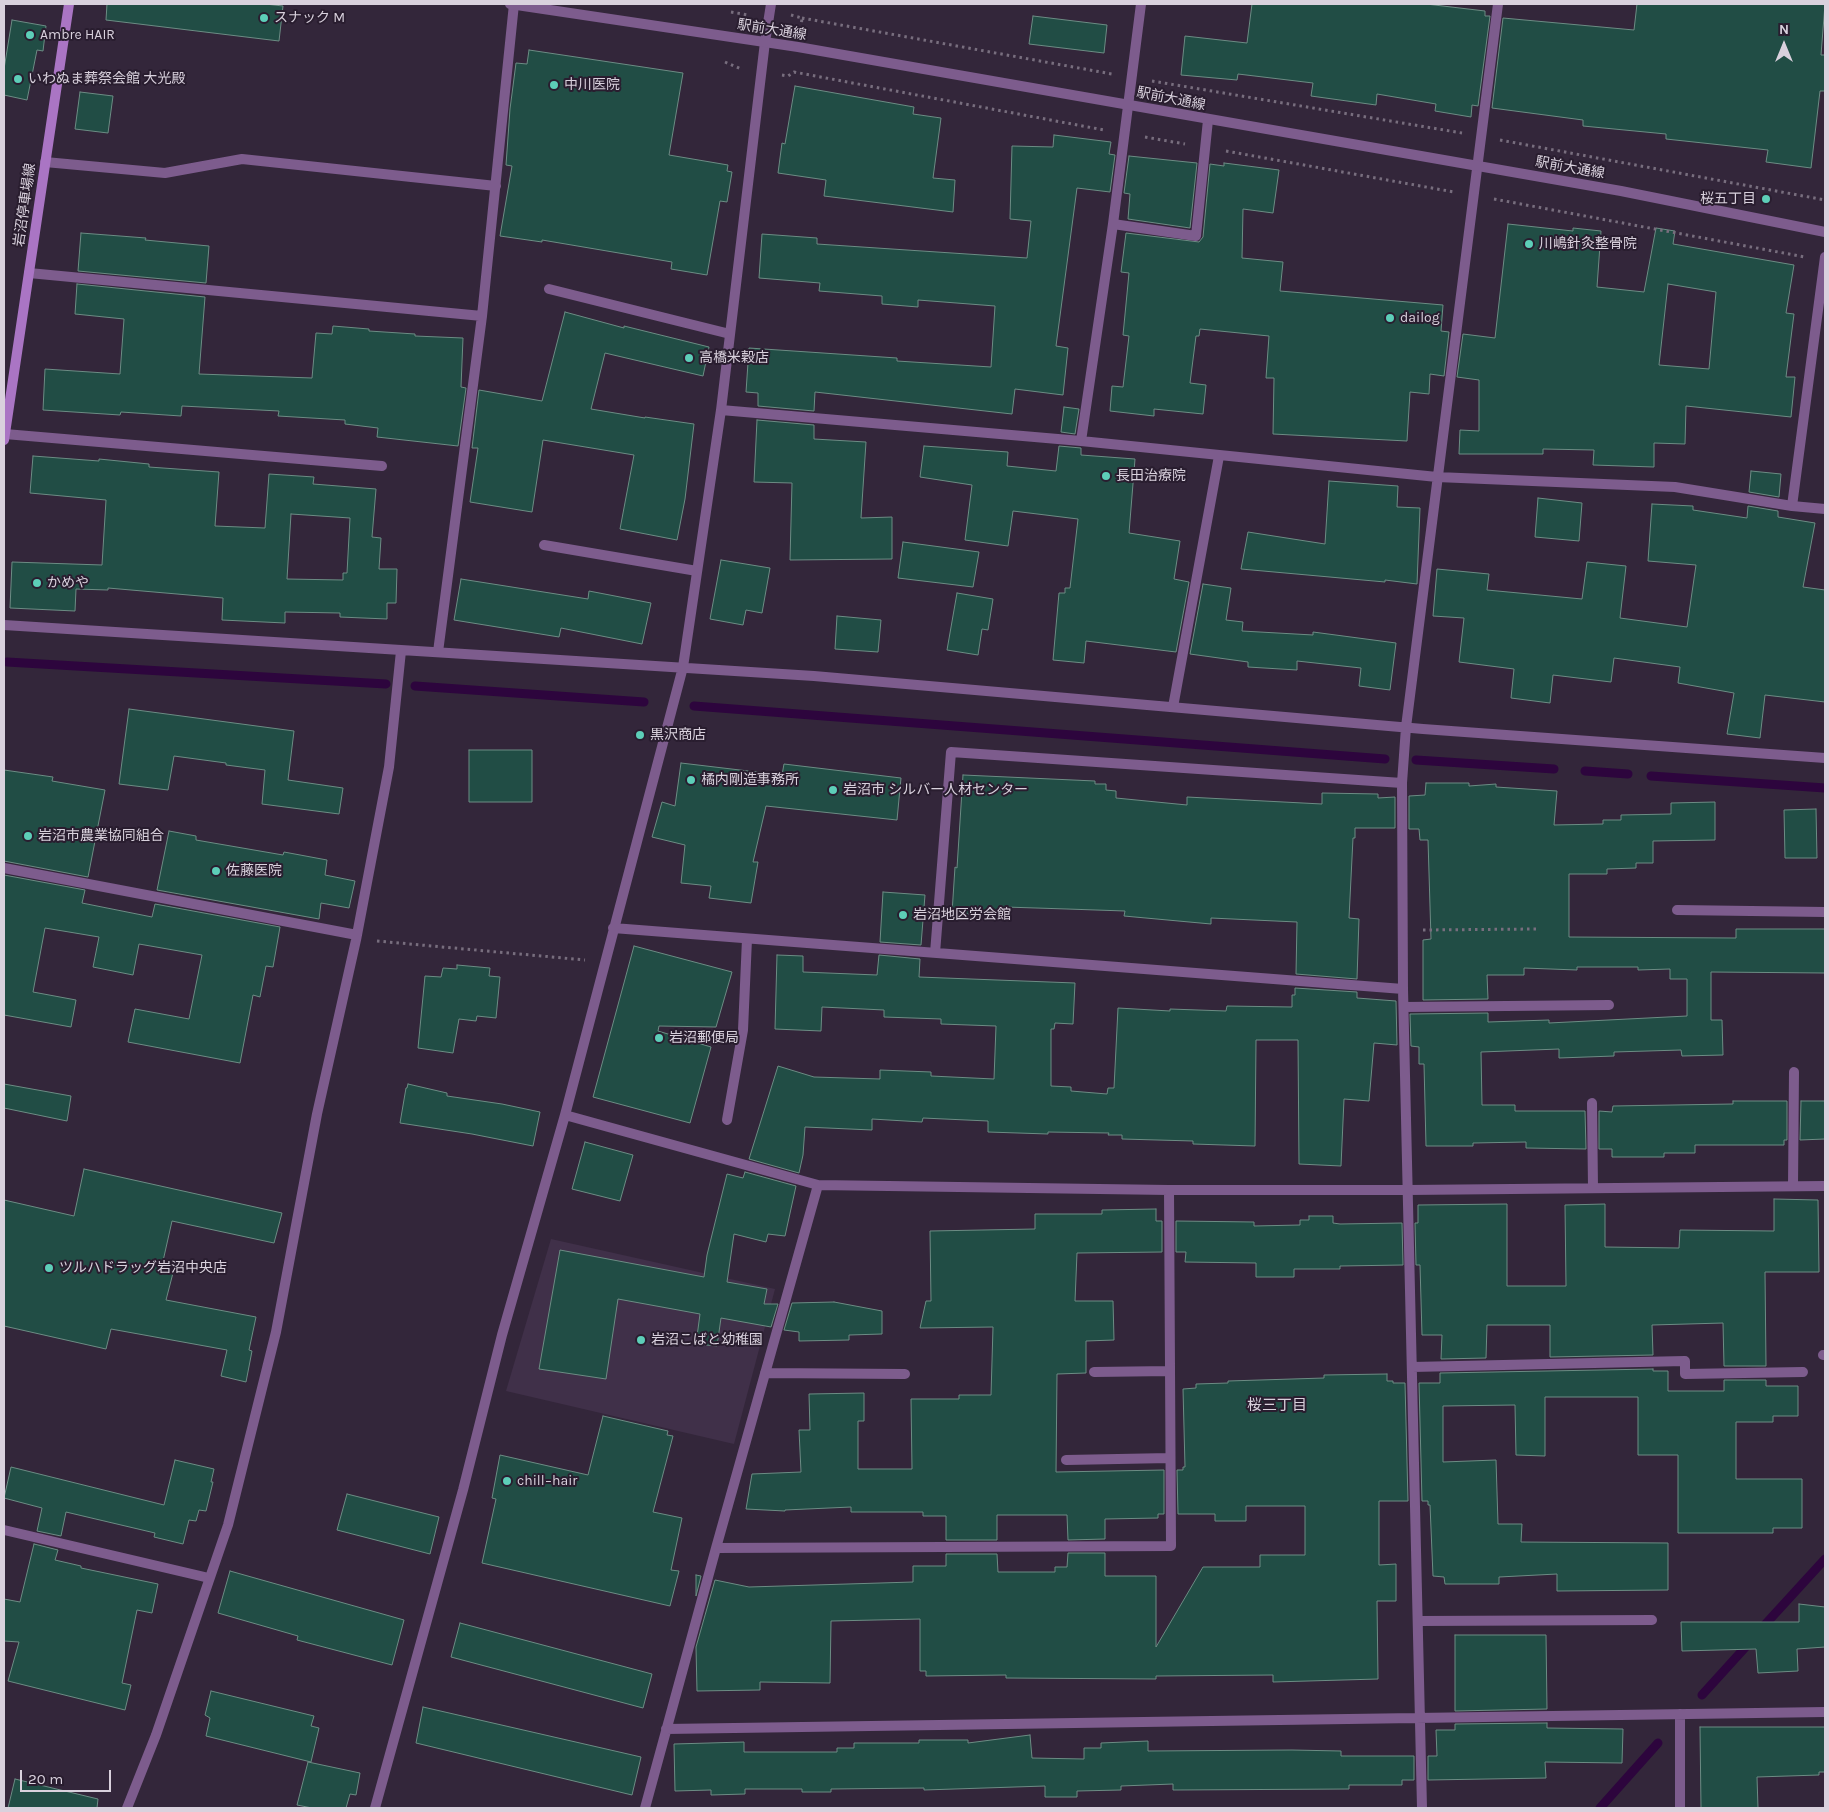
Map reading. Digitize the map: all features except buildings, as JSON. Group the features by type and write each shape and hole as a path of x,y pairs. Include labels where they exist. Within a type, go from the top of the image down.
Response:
{"main road":[{"name":"岩沼停車場線","path":"4,437 69,4"}],"street":[{"name":"駅前大通線","path":"510,4 765,42 1621,191 1825,232"},
{"path":"438,652 482,316 514,4"},
{"path":"375,1808 463,1490 502,1335 565,1115 683,667 721,410 765,42 772,4"},
{"path":"1081,441 1113,224 1141,4"},
{"path":"1422,1808 1403,989 1402,783 1406,727 1498,4"},
{"path":"1113,224 1196,236 1208,120"},
{"path":"46,162 166,174 242,159 496,186"},
{"path":"1792,506 1825,257"},
{"path":"29,273 482,316"},
{"path":"549,288 730,334"},
{"path":"721,410 1081,441 1437,477 1675,487 1792,506 1825,509"},
{"path":"4,437 382,466"},
{"path":"1173,707 1219,456"},
{"path":"544,545 697,571"},
{"path":"4,625 814,676 1406,727 1825,758"},
{"path":"127,1808 156,1735 228,1525 276,1332 317,1114 356,937 392,751 401,651"},
{"path":"936,953 951,752 1402,783"},
{"path":"4,868 356,937"},
{"path":"1677,910 1825,912"},
{"path":"613,928 1403,989"},
{"path":"727,1120 743,1030 747,938"},
{"path":"1404,1007 1608,1005"},
{"path":"1793,1186 1794,1072"},
{"path":"1592,1103 1593,1188"},
{"path":"565,1115 818,1185 1169,1190 1825,1186"},
{"path":"645,1808 818,1185"},
{"path":"716,1548 1171,1546 1169,1190"},
{"path":"1412,1366 1686,1362 1686,1374 1803,1372"},
{"path":"1094,1372 1170,1370"},
{"path":"765,1373 905,1374"},
{"path":"1066,1460 1170,1458"},
{"path":"4,1530 209,1578"},
{"path":"1418,1621 1652,1620"},
{"path":"666,1729 1825,1712"},
{"path":"1680,1714 1680,1808"}],"path":[{"path":"725,62 748,72 788,76 794,72 1124,134 1474,195 1825,261"},
{"path":"1481,137 1825,200"},
{"path":"1402,930 1536,930"},
{"path":"356,937 605,962"}],"shaded area":[{"name":"岩沼こばと幼稚園","path":"551,1239 775,1289 734,1444 506,1391"}],"waterway":[{"path":"7,662 386,684"},
{"path":"415,686 644,702"},
{"path":"694,706 1385,759"},
{"path":"1416,760 1554,769"},
{"path":"1585,771 1628,774"},
{"path":"1651,776 1825,788"},
{"path":"1761,1629 1825,1559"},
{"path":"1702,1695 1751,1641"},
{"path":"1600,1808 1658,1743"}],"place":[{"name":"スナック M","path":"264,18"},
{"name":"Ambre HAIR","path":"30,35"},
{"name":"いわぬま葬祭会館 大光殿","path":"18,79"},
{"name":"中川医院","path":"554,85"},
{"name":"桜五丁目","path":"1766,199"},
{"name":"川嶋針灸整骨院","path":"1529,244"},
{"name":"dailog","path":"1390,318"},
{"name":"高橋米穀店","path":"689,358"},
{"name":"長田治療院","path":"1106,476"},
{"name":"かめや","path":"37,583"},
{"name":"黒沢商店","path":"640,735"},
{"name":"橘内剛造事務所","path":"691,780"},
{"name":"岩沼市 シルバー人材センター","path":"833,790"},
{"name":"岩沼市農業協同組合","path":"28,836"},
{"name":"佐藤医院","path":"216,871"},
{"name":"岩沼地区労会館","path":"903,915"},
{"name":"岩沼郵便局","path":"659,1038"},
{"name":"ツルハドラッグ岩沼中央店","path":"49,1268"},
{"name":"岩沼こばと幼稚園","path":"641,1340"},
{"name":"chill−hair","path":"507,1481"}],"district":[{"name":"桜三丁目","path":"1277,1406"}]}
